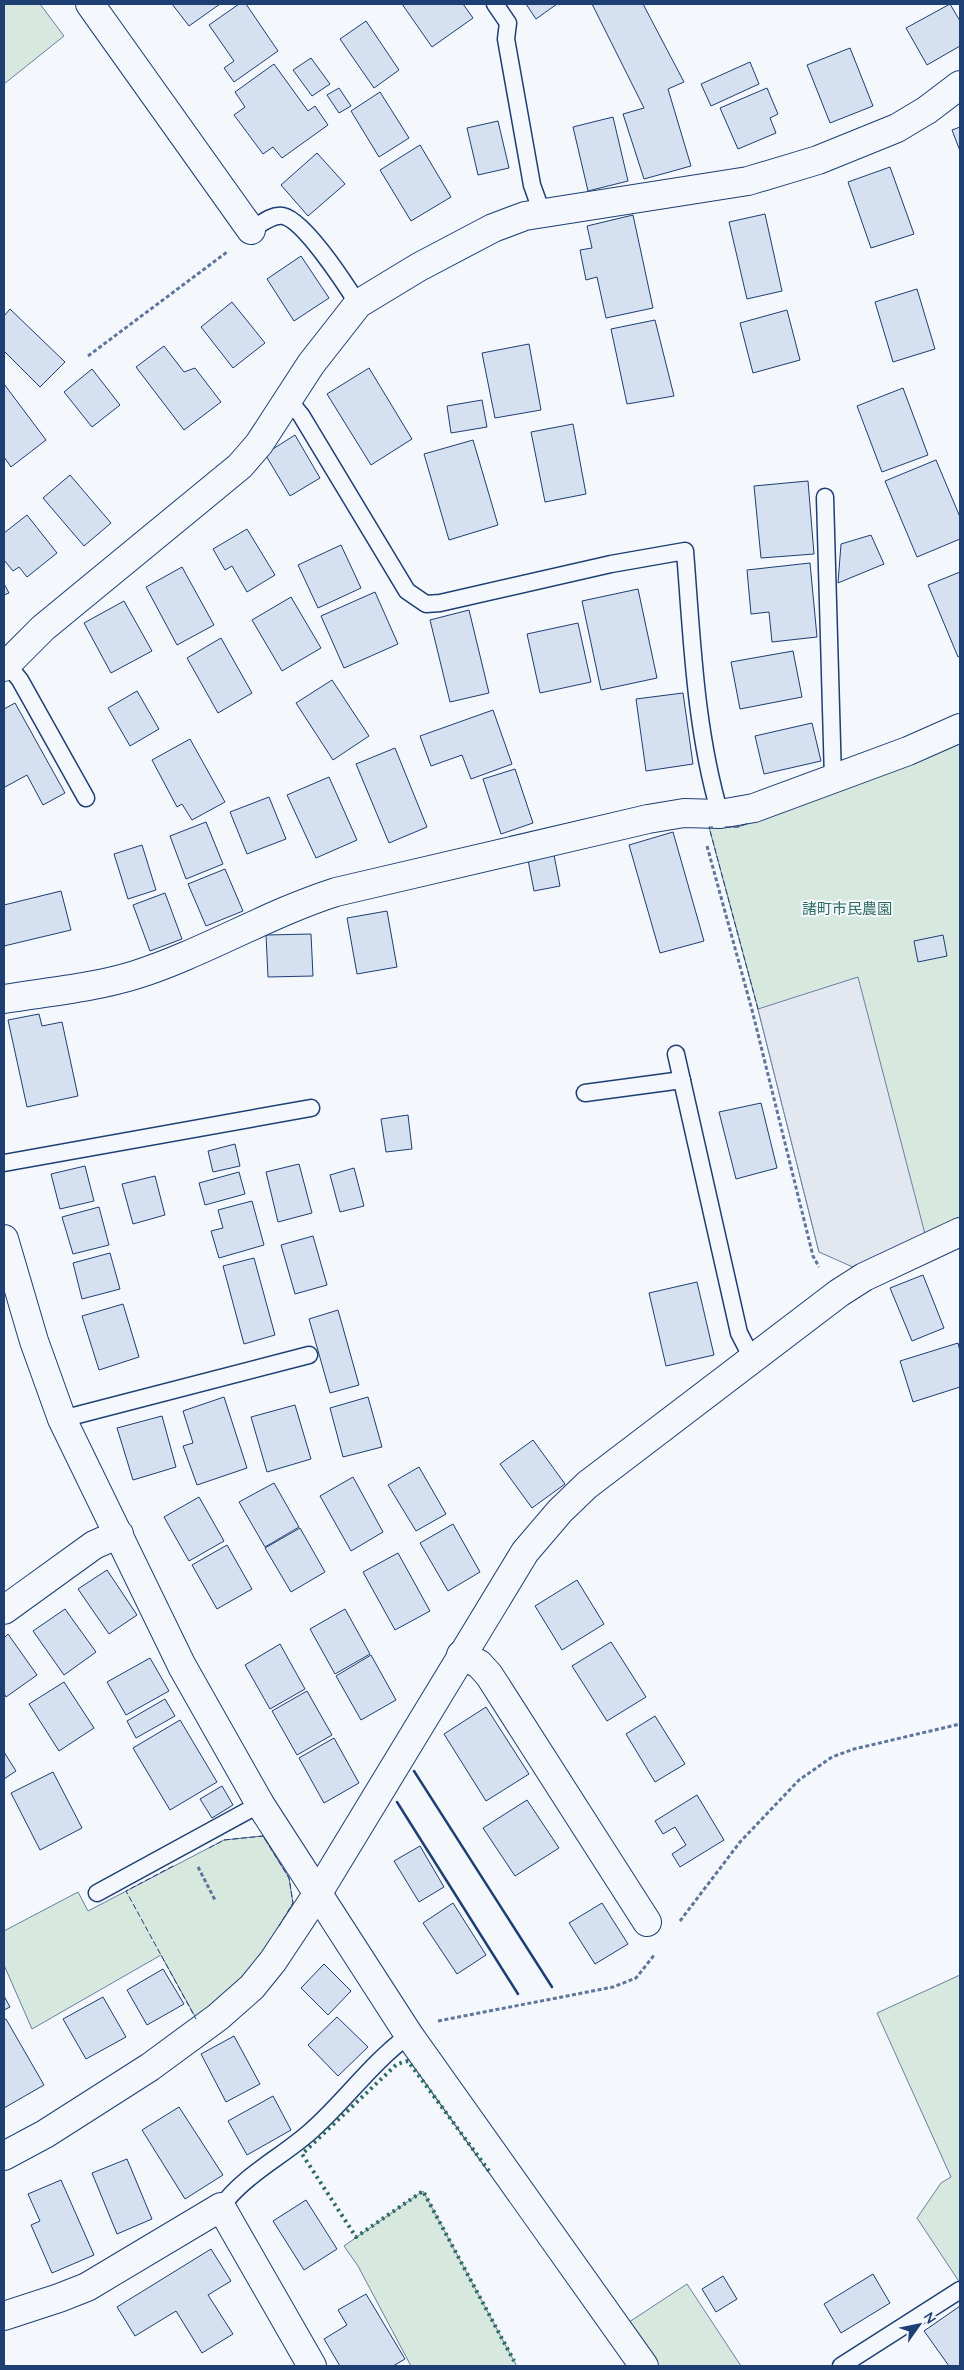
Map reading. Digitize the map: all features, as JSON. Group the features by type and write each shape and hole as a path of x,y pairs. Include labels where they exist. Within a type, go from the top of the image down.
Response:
{"street":[{"path":"90,4 251,230"},
{"path":"5,666 43,628 240,466 259,444 287,398 358,304 419,267 517,218 748,181 818,160 897,128 915,118 960,86"},
{"path":"4,999 134,975 232,936 315,899 336,892 648,819 684,813 710,814 754,808 833,779 960,728"},
{"path":"4,2156 45,2134 150,2067 218,2017 252,1987 273,1960 318,1893 525,1552 560,1510 587,1485 838,1293 864,1277 960,1232"},
{"path":"4,1239 34,1341 62,1418 182,1666 260,1804 409,2035 644,2366"},
{"path":"4,1610 94,1545 119,1534"},
{"path":"461,1655 479,1664 489,1675 647,1922"},
{"path":"4,2316 87,2287 221,2207 312,2366"}],"lane":[{"path":"495,4 508,23 506,39 532,184 542,213"},
{"path":"251,230 270,218 281,216 290,218 308,235 358,304"},
{"path":"287,398 301,415 406,591 426,604 440,603 611,564 685,551 703,735 709,774 710,814"},
{"path":"825,497 833,779"},
{"path":"5,666 20,680 86,798"},
{"path":"676,1054 738,1333 752,1358"},
{"path":"585,1093 682,1080"},
{"path":"4,1163 311,1108"},
{"path":"62,1418 309,1355"},
{"path":"97,1893 260,1804"},
{"path":"221,2207 233,2190 290,2150 313,2130 388,2050 409,2035"},
{"path":"841,2366 960,2290"}],"path":[{"path":"88,356 241,241 251,230"},
{"path":"710,814 813,1256 838,1293"},
{"path":"676,1925 740,1842 799,1780 832,1757 854,1749 960,1724"},
{"path":"185,1845 215,1900"},
{"path":"409,2035 427,2023 613,1988 636,1978 659,1948"}],"green space":[{"path":"4,4 40,4 64,36 4,84"},
{"name":"諸町市民農園","path":"960,741 960,1219 925,1234 819,1252 758,1009 709,827 738,827 812,801"},
{"path":"263,1836 289,1878 293,1903 262,1957 234,1991 197,2020 161,1955 32,2029 4,1965 4,1931 78,1892 88,1911 224,1840"},
{"path":"960,1975 960,2283 917,2218 941,2183 951,2177 877,2013"},
{"path":"423,2191 517,2366 411,2366 358,2266 344,2246"},
{"path":"687,2284 741,2366 656,2366 626,2324"}],"shaded area":[{"path":"858,977 925,1234 855,1268 819,1252 758,1009"}],"building":[{"path":"172,4 220,4 189,26"},
{"path":"239,4 246,4 278,51 234,82 224,68 234,61 209,25"},
{"path":"402,4 463,4 473,18 432,47"},
{"path":"526,4 557,4 536,19"},
{"path":"592,4 643,4 684,82 668,89 691,166 644,179 623,114 644,108"},
{"path":"950,4 960,21 960,46 927,65 906,28"},
{"path":"366,21 399,70 374,88 340,39"},
{"path":"850,48 873,106 830,123 807,65"},
{"path":"311,58 330,84 312,96 293,70"},
{"path":"750,62 759,84 711,106 701,84"},
{"path":"274,64 308,111 315,106 328,125 282,158 273,147 263,154 234,115 245,107 235,92"},
{"path":"339,88 351,106 339,113 327,95"},
{"path":"767,88 778,114 770,118 776,133 738,149 720,108"},
{"path":"380,92 409,138 379,157 351,111"},
{"path":"613,117 628,181 588,191 573,127"},
{"path":"498,121 509,168 478,175 467,128"},
{"path":"960,127 960,151 952,130"},
{"path":"420,145 451,197 411,221 380,170"},
{"path":"317,153 345,184 308,216 281,185"},
{"path":"890,167 914,234 871,248 848,182"},
{"path":"765,214 782,291 747,299 729,222"},
{"path":"633,215 653,308 606,318 597,277 586,280 580,250 592,248 587,226"},
{"path":"301,256 329,298 294,321 267,279"},
{"path":"917,289 935,349 893,362 875,302"},
{"path":"232,302 265,343 233,368 201,327"},
{"path":"10,309 65,362 40,387 4,351 4,316"},
{"path":"787,310 800,360 753,373 740,323"},
{"path":"655,320 674,396 627,404 611,329"},
{"path":"529,344 541,410 495,418 482,353"},
{"path":"164,346 184,372 195,368 221,402 184,430 136,367"},
{"path":"369,368 412,439 371,465 327,394"},
{"path":"92,369 120,405 92,427 64,392"},
{"path":"4,384 46,440 11,467 4,457"},
{"path":"903,388 928,455 882,472 857,406"},
{"path":"482,400 487,427 451,433 447,406"},
{"path":"573,424 586,494 545,502 531,432"},
{"path":"295,435 320,478 290,496 265,454"},
{"path":"473,440 498,525 449,540 424,454"},
{"path":"936,460 960,517 960,539 917,557 885,481"},
{"path":"70,475 111,523 84,546 43,498"},
{"path":"808,481 814,554 761,558 754,486"},
{"path":"27,515 57,553 27,577 19,567 13,571 4,560 4,533"},
{"path":"247,529 275,575 247,592 232,566 225,570 213,549"},
{"path":"871,535 884,564 838,583 841,544"},
{"path":"341,545 361,588 318,608 298,565"},
{"path":"810,563 817,637 772,642 769,612 751,614 747,570"},
{"path":"182,567 214,625 177,645 146,587"},
{"path":"960,572 960,656 958,657 928,585"},
{"path":"4,584 9,593 4,595"},
{"path":"638,589 657,678 601,690 582,601"},
{"path":"375,592 398,644 344,668 321,616"},
{"path":"291,597 321,648 282,671 252,620"},
{"path":"124,601 152,651 111,673 84,623"},
{"path":"469,610 489,693 450,702 430,620"},
{"path":"578,623 591,682 540,693 527,634"},
{"path":"221,638 252,693 218,713 187,658"},
{"path":"793,651 802,697 740,709 731,662"},
{"path":"332,680 369,736 333,760 296,703"},
{"path":"137,691 159,729 130,746 108,708"},
{"path":"683,693 693,764 646,771 636,699"},
{"path":"15,703 65,793 43,805 27,775 5,787 4,785 4,709"},
{"path":"493,710 512,764 471,779 462,755 431,766 420,736"},
{"path":"812,723 821,761 764,774 755,736"},
{"path":"190,739 225,802 192,820 182,804 177,807 152,760"},
{"path":"395,748 427,827 389,843 356,764"},
{"path":"515,769 533,823 501,834 483,779"},
{"path":"329,777 357,840 316,858 287,795"},
{"path":"269,797 286,839 247,854 230,812"},
{"path":"206,822 223,864 186,879 170,836"},
{"path":"673,832 704,941 660,953 629,845"},
{"path":"142,845 156,890 128,899 114,854"},
{"path":"554,855 560,886 534,891 528,860"},
{"path":"225,869 243,911 206,926 188,884"},
{"path":"61,891 71,930 4,946 4,905"},
{"path":"165,893 182,939 150,951 133,905"},
{"path":"387,911 397,967 357,974 347,918"},
{"path":"311,934 313,976 268,977 266,935"},
{"path":"943,935 947,956 918,962 914,941"},
{"path":"39,1014 42,1026 62,1022 78,1096 27,1107 8,1020"},
{"path":"761,1103 777,1168 736,1179 719,1112"},
{"path":"408,1115 412,1149 386,1152 381,1119"},
{"path":"235,1144 240,1166 213,1172 208,1151"},
{"path":"299,1164 312,1213 278,1222 266,1172"},
{"path":"85,1166 94,1201 60,1209 51,1174"},
{"path":"354,1168 364,1206 340,1212 330,1175"},
{"path":"239,1172 245,1194 205,1205 199,1183"},
{"path":"155,1176 165,1215 133,1224 122,1184"},
{"path":"252,1201 264,1245 219,1258 211,1231 223,1228 218,1210"},
{"path":"99,1207 109,1245 73,1254 62,1217"},
{"path":"313,1236 327,1285 295,1294 281,1245"},
{"path":"110,1253 120,1289 82,1299 73,1263"},
{"path":"254,1258 275,1335 244,1344 223,1266"},
{"path":"923,1275 944,1328 912,1341 890,1288"},
{"path":"697,1282 714,1355 666,1366 649,1293"},
{"path":"123,1304 139,1357 99,1370 82,1316"},
{"path":"338,1310 359,1385 330,1393 309,1319"},
{"path":"958,1343 960,1351 960,1387 913,1402 900,1361"},
{"path":"224,1397 247,1468 197,1485 183,1446 193,1443 183,1411"},
{"path":"368,1397 382,1447 343,1457 330,1408"},
{"path":"295,1405 311,1459 267,1472 251,1417"},
{"path":"162,1416 176,1467 133,1480 117,1428"},
{"path":"533,1440 565,1484 532,1508 500,1464"},
{"path":"419,1467 446,1514 416,1531 388,1485"},
{"path":"353,1477 383,1532 351,1551 320,1496"},
{"path":"274,1483 299,1527 265,1547 239,1502"},
{"path":"199,1497 224,1541 189,1561 164,1517"},
{"path":"453,1524 480,1572 448,1591 420,1543"},
{"path":"300,1528 325,1572 291,1592 265,1548"},
{"path":"227,1545 252,1589 217,1609 192,1565"},
{"path":"398,1553 430,1611 395,1630 363,1572"},
{"path":"107,1570 137,1615 109,1634 78,1589"},
{"path":"577,1580 604,1624 562,1650 535,1606"},
{"path":"65,1609 96,1652 64,1675 33,1631"},
{"path":"345,1609 370,1654 335,1674 310,1629"},
{"path":"8,1634 37,1675 6,1697 4,1693 4,1638"},
{"path":"611,1642 646,1697 607,1721 572,1666"},
{"path":"280,1644 305,1689 270,1709 245,1665"},
{"path":"371,1655 396,1700 361,1720 336,1676"},
{"path":"150,1658 169,1691 126,1715 107,1682"},
{"path":"64,1682 94,1728 59,1751 29,1704"},
{"path":"307,1691 332,1735 297,1755 272,1711"},
{"path":"165,1699 175,1716 136,1738 127,1721"},
{"path":"486,1707 529,1774 486,1801 444,1734"},
{"path":"655,1716 685,1764 655,1782 626,1734"},
{"path":"180,1720 217,1782 170,1810 133,1748"},
{"path":"334,1738 359,1783 324,1803 299,1758"},
{"path":"4,1752 16,1771 4,1779"},
{"path":"53,1772 82,1828 40,1850 11,1793"},
{"path":"222,1786 233,1805 212,1818 200,1799"},
{"path":"697,1795 724,1840 680,1867 672,1854 686,1845 675,1827 663,1834 655,1821"},
{"path":"527,1800 559,1848 515,1876 483,1828"},
{"path":"420,1846 444,1887 419,1902 394,1861"},
{"path":"453,1903 486,1955 457,1974 423,1923"},
{"path":"602,1903 628,1944 595,1964 569,1923"},
{"path":"324,1964 351,1991 328,2015 301,1988"},
{"path":"163,1969 184,2004 147,2025 127,1990"},
{"path":"4,1996 10,2007 4,2010"},
{"path":"103,1997 126,2037 86,2059 63,2019"},
{"path":"337,2017 368,2047 338,2076 308,2045"},
{"path":"6,2019 44,2085 4,2108 4,2020"},
{"path":"234,2036 260,2084 226,2102 201,2054"},
{"path":"273,2096 291,2130 247,2155 228,2121"},
{"path":"179,2107 223,2175 185,2199 142,2130"},
{"path":"127,2159 152,2219 117,2234 92,2173"},
{"path":"61,2180 94,2255 52,2273 31,2225 40,2221 28,2194"},
{"path":"306,2200 337,2249 304,2270 273,2221"},
{"path":"211,2249 231,2281 208,2295 233,2334 202,2353 176,2311 135,2336 117,2307"},
{"path":"873,2274 890,2303 841,2333 824,2304"},
{"path":"723,2276 737,2299 716,2312 702,2289"},
{"path":"366,2294 405,2359 393,2366 340,2366 324,2339 347,2325 338,2310"},
{"path":"960,2306 960,2366 949,2366 924,2331"}],"hedge":[{"path":"489,2171 408,2061 397,2064 302,2154 356,2237 423,2191 514,2361"}],"fence":[{"path":"725,827 738,827 749,823"},
{"path":"713,827 709,827 758,1009"},
{"path":"209,1848 224,1840 263,1836 289,1878 293,1903 279,1926"},
{"path":"173,1866 126,1891 196,2019"}],"wall":[{"path":"414,1771 552,1987"},
{"path":"397,1802 518,1994"}]}
